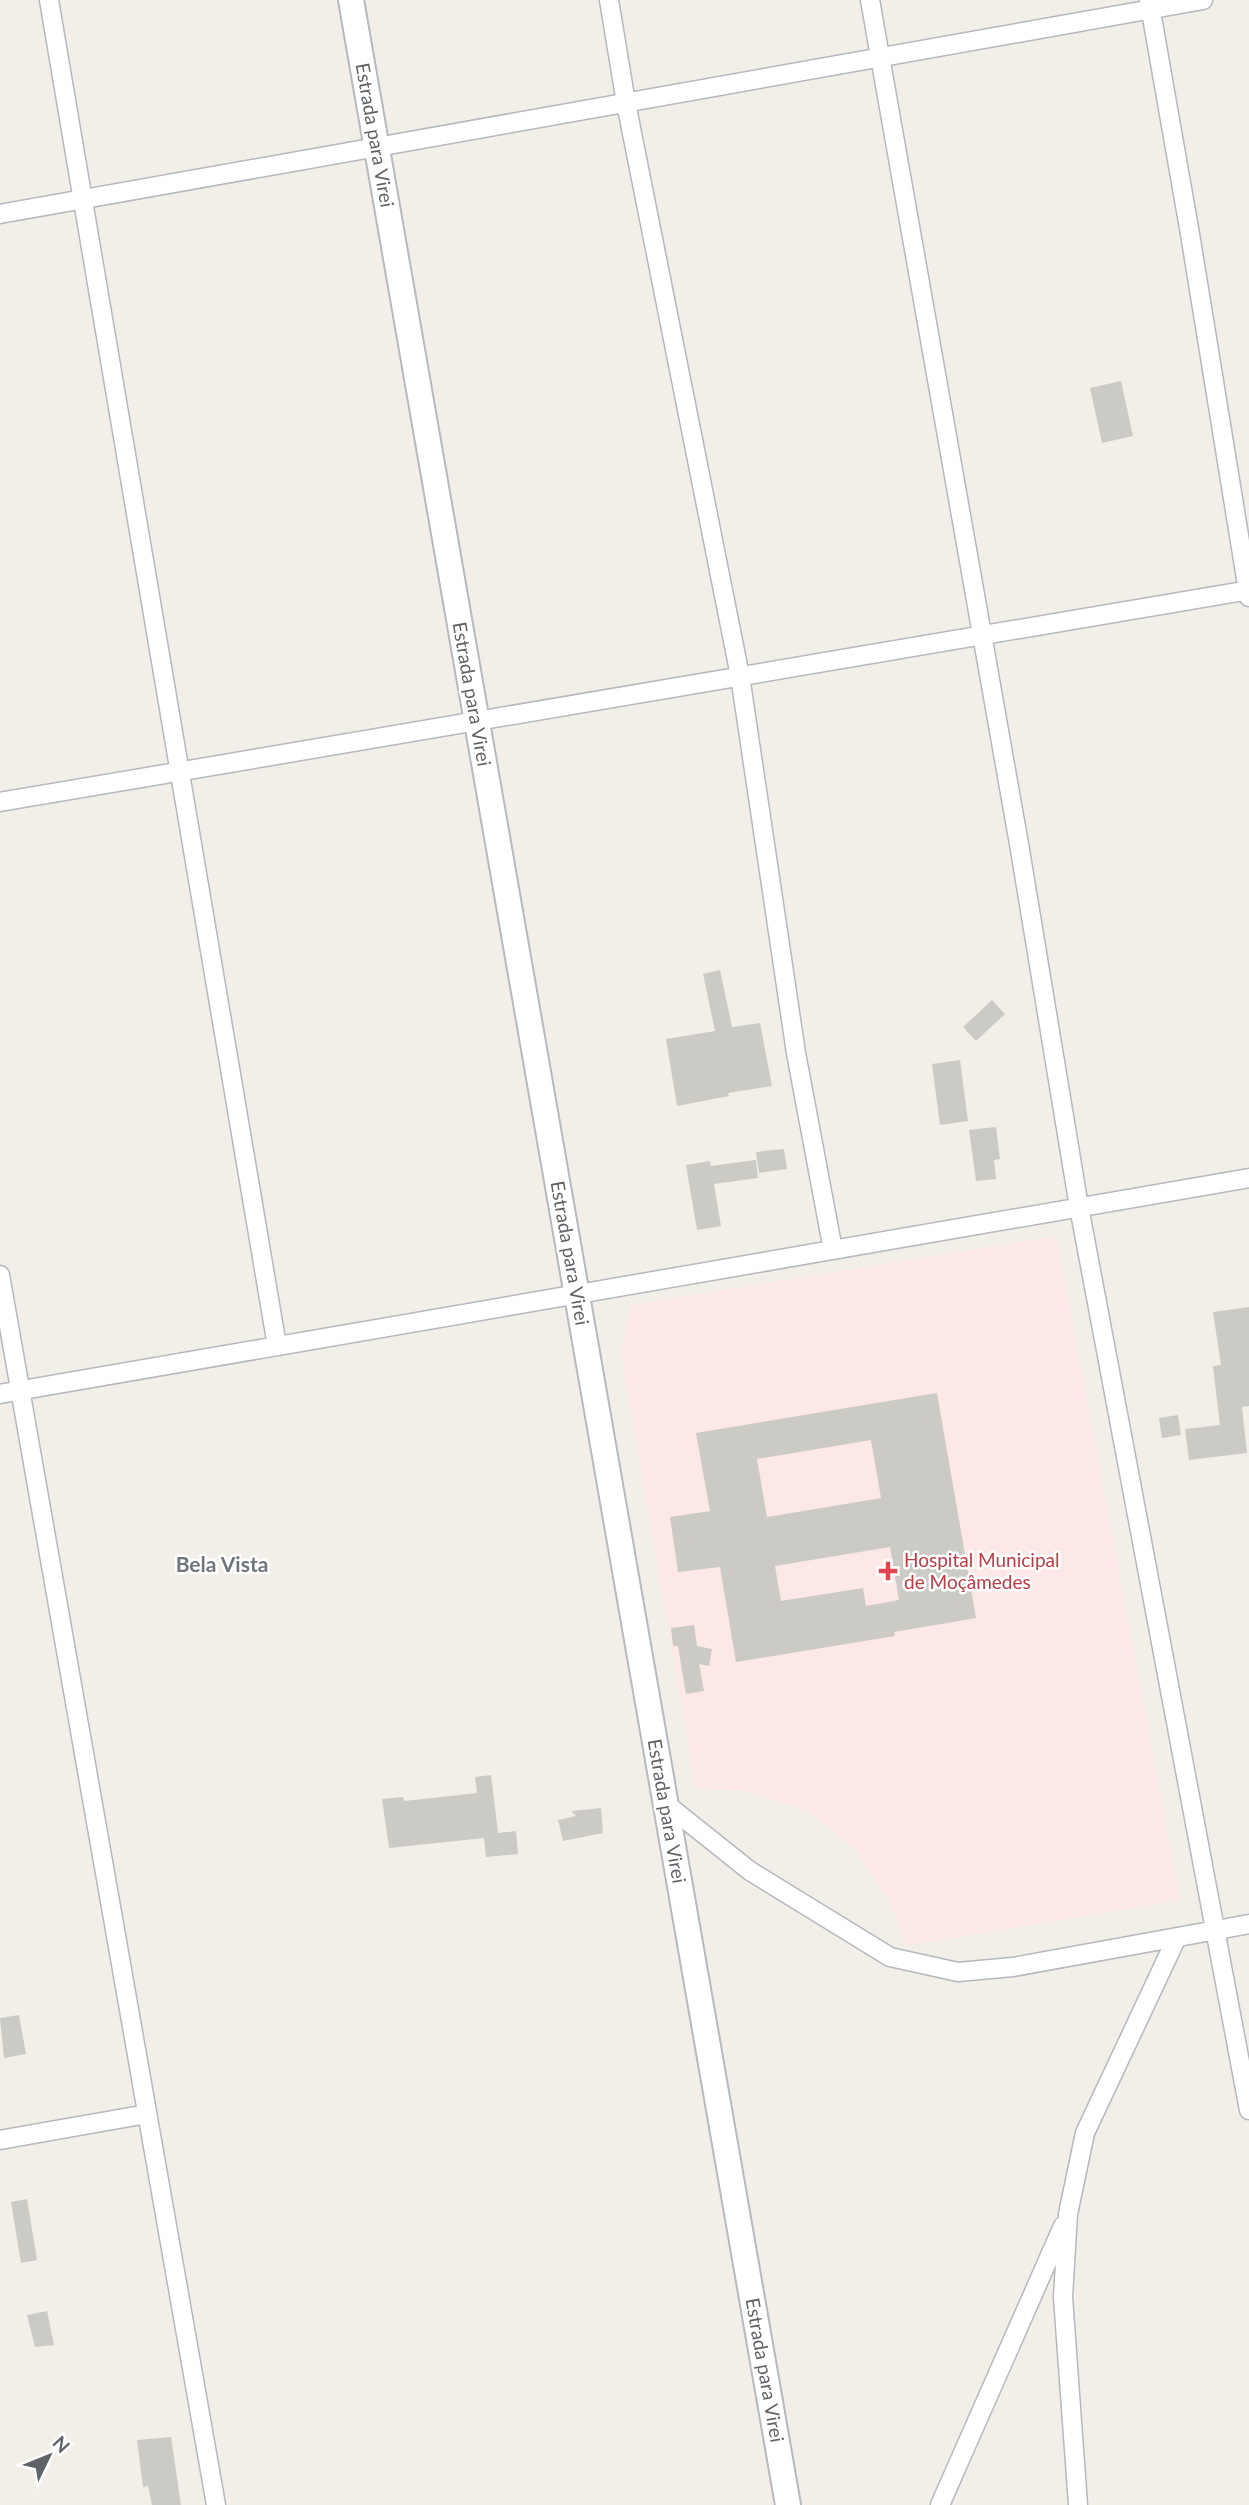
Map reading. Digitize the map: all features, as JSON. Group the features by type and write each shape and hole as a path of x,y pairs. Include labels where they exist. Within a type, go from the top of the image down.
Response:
{"street":[{"path":"49,0 85,199 277,1346"},
{"name":"Estrada para Virei","path":"351,0 788,2505"},
{"path":"609,0 626,103 740,677 796,1052 832,1250"},
{"path":"870,0 1019,844 1079,1207 1249,2110"},
{"path":"0,214 880,58 1150,5 1203,0"},
{"path":"0,802 1249,592 1150,5"},
{"path":"0,1394 1249,1178"},
{"path":"0,1275 216,2505"},
{"path":"666,1804 750,1871 891,1957 958,1972 1013,1967 1249,1924"},
{"path":"1078,2505 1063,2297 1069,2214 1085,2133 1177,1937"},
{"path":"0,2140 147,2114"},
{"path":"940,2505 1069,2214"}],"shaded area":[{"name":"Hospital Municipal de Moçâmedes","path":"1056,1236 1180,1900 906,1946 889,1900 856,1851 806,1810 744,1791 696,1788 621,1353 631,1305"}],"building":[{"path":"1121,381 1133,436 1102,443 1090,388"},
{"path":"720,970 732,1027 760,1023 772,1086 728,1093 729,1096 677,1106 666,1039 715,1031 703,974"},
{"path":"992,1000 1005,1014 976,1041 963,1027"},
{"path":"960,1060 968,1121 940,1125 932,1064"},
{"path":"996,1127 1000,1159 994,1160 996,1179 976,1181 969,1130"},
{"path":"784,1149 787,1169 759,1173 756,1152"},
{"path":"756,1160 758,1178 714,1184 721,1226 697,1230 686,1165 710,1161 711,1166"},
{"path":"1249,1307 1249,1406 1242,1407 1247,1453 1189,1460 1185,1429 1220,1425 1213,1366 1221,1365 1213,1312"},
{"path":"937,1393 976,1618 894,1632 895,1636 736,1662 720,1567 678,1572 670,1517 710,1511 696,1433","holes":["871,1440 881,1498 767,1517 757,1459","890,1547 899,1600 866,1606 863,1588 781,1601 775,1566"]},
{"path":"1178,1415 1181,1435 1162,1438 1159,1418"},
{"path":"694,1625 697,1646 712,1649 709,1666 699,1664 704,1691 686,1694 678,1646 673,1646 671,1628"},
{"path":"491,1775 498,1833 516,1831 518,1854 486,1857 484,1838 389,1848 382,1799 403,1797 404,1801 477,1793 475,1777"},
{"path":"601,1808 603,1833 563,1841 558,1820 576,1816 571,1811"},
{"path":"19,2015 26,2054 4,2058 0,2018"},
{"path":"27,2199 37,2260 21,2263 11,2202"},
{"path":"47,2311 54,2345 35,2347 27,2315"},
{"path":"171,2437 181,2505 152,2505 148,2486 143,2487 137,2440"}],"place":[{"name":"Hospital Municipal de Moçâmedes","path":"888,1571"}],"district":[{"name":"Bela Vista","path":"222,1565"}]}
